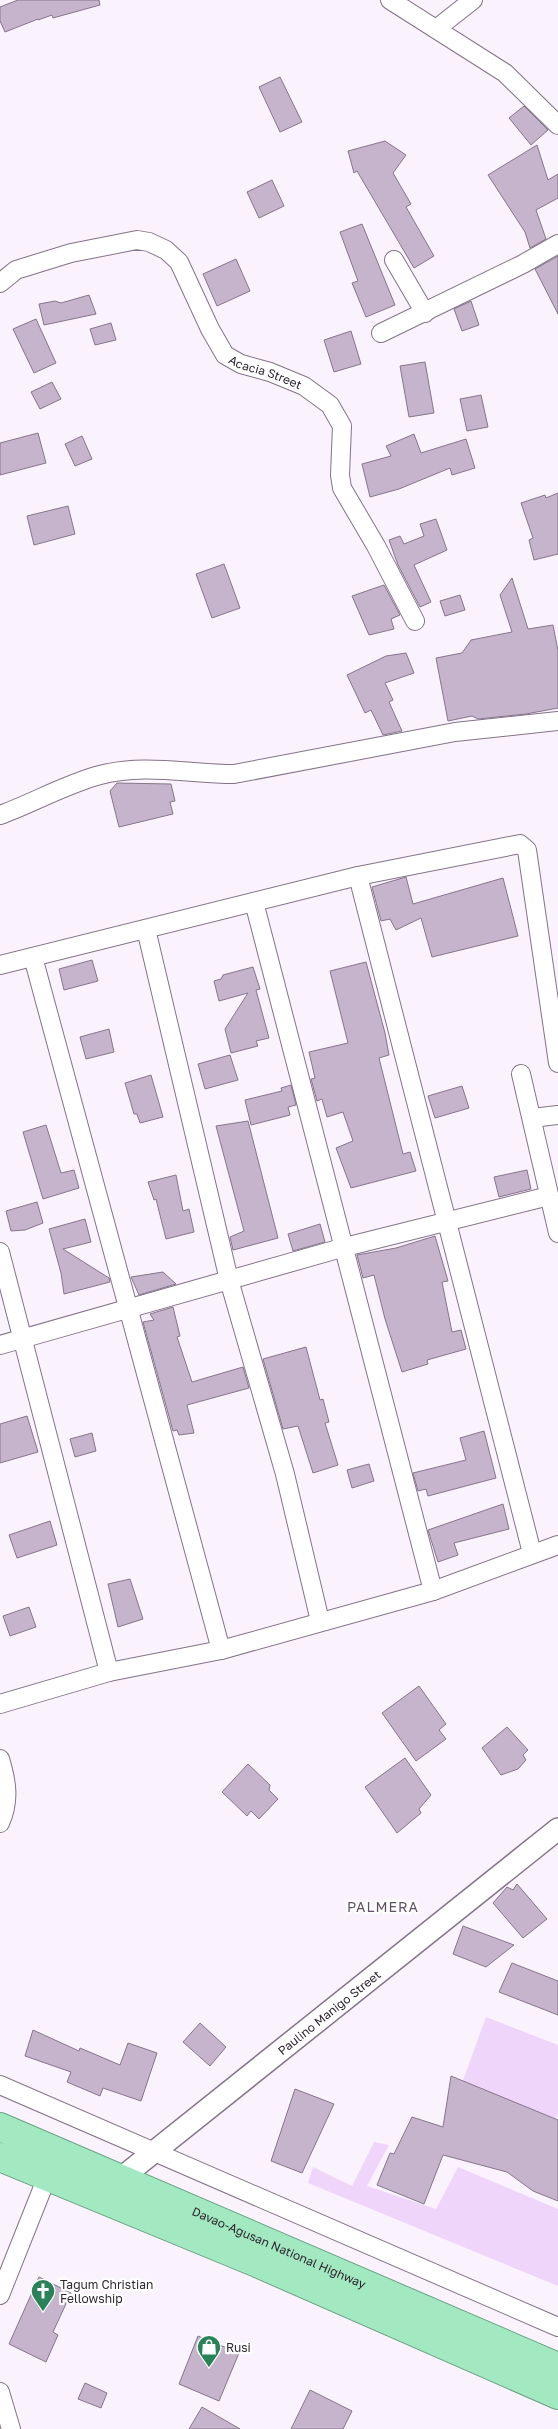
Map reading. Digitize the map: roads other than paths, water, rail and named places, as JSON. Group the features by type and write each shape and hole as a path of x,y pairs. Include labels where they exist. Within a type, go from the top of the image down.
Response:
{"highway":[{"name":"Davao-Agusan National Highway","path":"0,2127 115,2191 266,2267 558,2395"},
{"name":"Davao-Agusan National Highway","path":"0,2157 47,2177 115,2191 558,2367"}],"street":[{"path":"390,0 505,73 554,117"},
{"path":"436,29 473,0"},
{"name":"Acacia Street","path":"0,283 16,270 28,265 80,251 136,240 149,242 166,250 179,262 225,355 241,364 270,372 304,386 330,405 342,426 340,475 342,488 376,546 416,621"},
{"path":"381,333 425,313 558,244"},
{"path":"394,260 425,313"},
{"path":"0,815 100,775 136,769 178,769 210,774 234,774 454,732 558,721"},
{"path":"0,965 358,876 514,844 527,850 558,1063"},
{"path":"358,876 532,1553"},
{"path":"254,902 433,1591"},
{"path":"146,929 229,1280 285,1474 320,1621"},
{"path":"33,957 221,1650"},
{"path":"521,1074 558,1233"},
{"path":"532,1118 558,1115"},
{"path":"0,1346 345,1247 448,1223 549,1196"},
{"path":"0,1252 109,1672"},
{"path":"0,1704 109,1672 221,1650 433,1591 558,1545"},
{"path":"0,1760 7,1783 7,1802 0,1823"},
{"name":"Paulino Manigo Street","path":"115,2191 154,2152 558,1829"},
{"path":"0,2085 558,2327"},
{"path":"0,2295 47,2177"},
{"path":"0,2392 11,2429"}],"place":[{"name":"Tagum Christian Fellowship","path":"43,2312"},
{"name":"Rusi","path":"209,2368"}],"district":[{"name":"PALMERA","path":"383,1906"}]}
